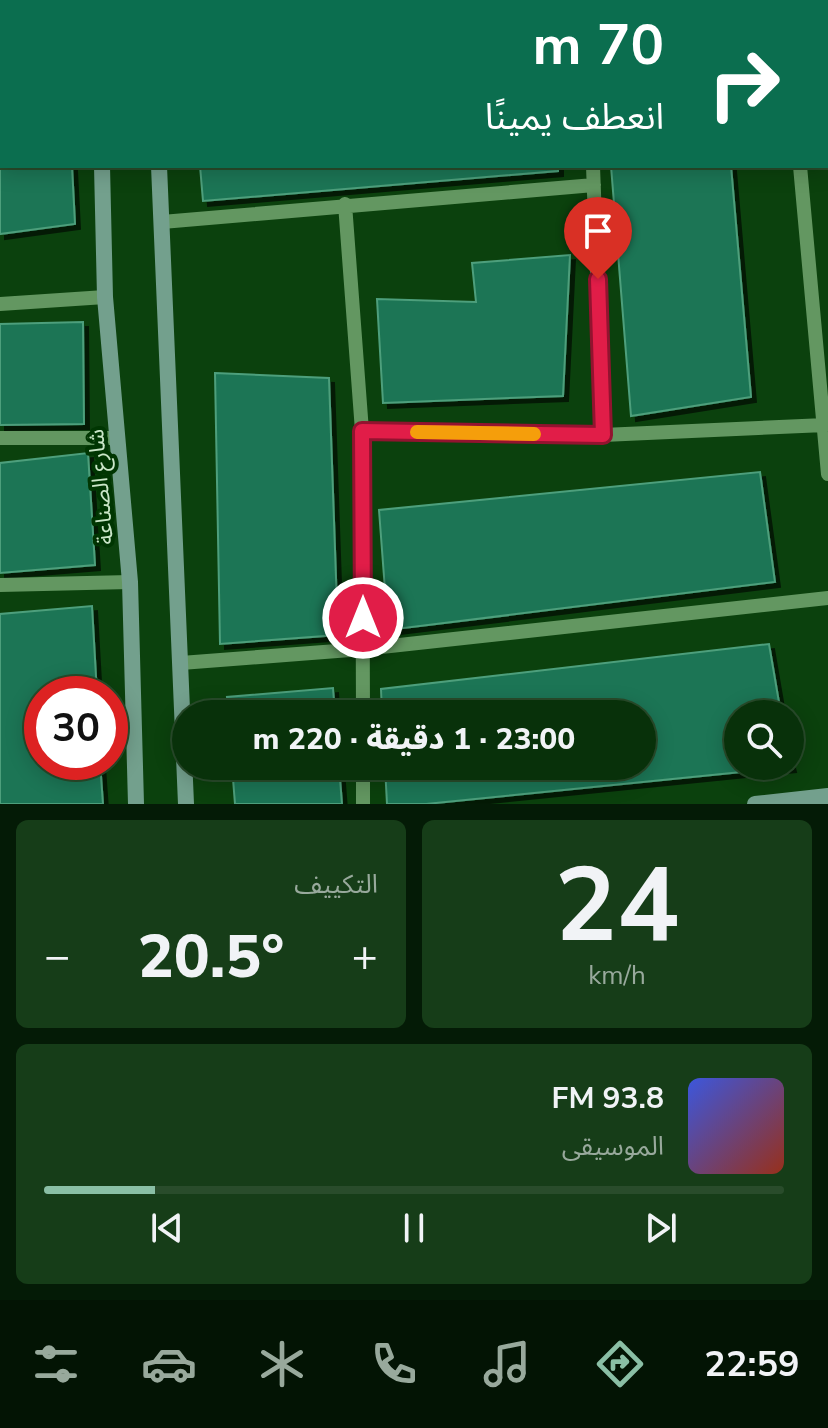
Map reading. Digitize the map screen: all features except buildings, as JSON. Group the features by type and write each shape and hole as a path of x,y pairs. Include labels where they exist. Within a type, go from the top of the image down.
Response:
{"street":[{"name":"شارع الصناعة","path":"102,168 105,297 130,582 136,804"},
{"path":"159,168 186,804"},
{"path":"593,168 603,435"},
{"path":"800,168 828,474"},
{"path":"162,222 594,185"},
{"path":"345,204 362,431 363,700"},
{"path":"0,304 105,297"},
{"path":"362,431 603,435 825,425"},
{"path":"0,438 118,438"},
{"path":"0,585 130,582"},
{"path":"181,663 363,649 828,598"},
{"path":"363,780 363,804"},
{"path":"755,804 828,796"}],"slow traffic":[{"path":"417,432 534,434"}],"route":[{"path":"363,618 362,431 603,435 598,279"}]}
